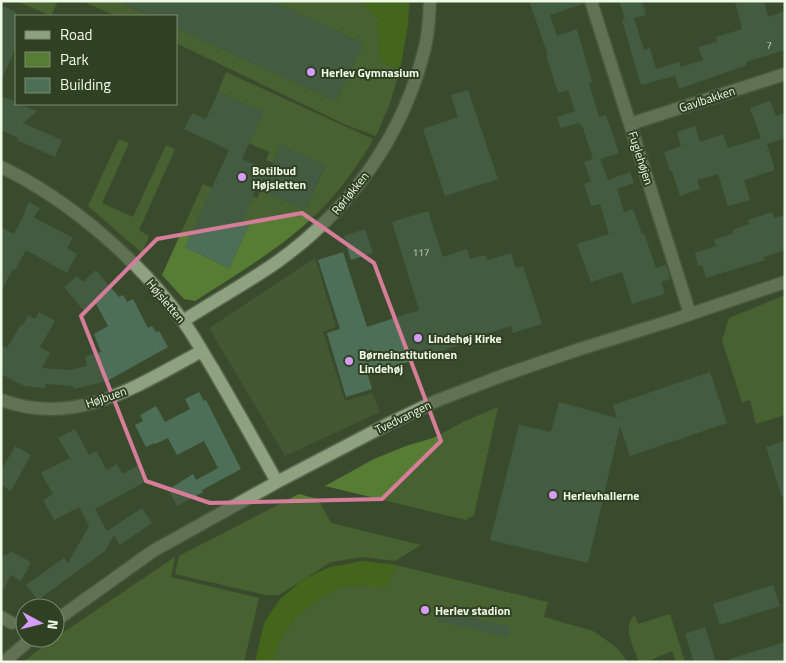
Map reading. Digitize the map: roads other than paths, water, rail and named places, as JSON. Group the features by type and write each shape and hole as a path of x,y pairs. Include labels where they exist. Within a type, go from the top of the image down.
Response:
{"street":[{"name":"Rørløkken","path":"183,321 276,262 330,218 354,190 387,144 417,76 426,45 430,1"},
{"name":"Fuglehøjen","path":"590,1 690,314"},
{"name":"Gavlbakken","path":"630,124 785,74"},
{"name":"Højsletten","path":"1,168 16,174 69,208 141,271 183,321 237,409 277,482"},
{"name":"Tvedvangen","path":"65,615 153,551 277,482 436,401 561,356 785,282"},
{"name":"Højbuen","path":"1,400 36,408 66,409 90,405 124,392 202,351"},
{"path":"4,662 20,648"}],"place":[{"name":"Herlev Gymnasium","path":"311,72"},
{"name":"Botilbud Højsletten","path":"242,177"},
{"name":"Lindehøj Kirke","path":"418,338"},
{"name":"Børneinstitutionen Lindehøj","path":"349,361"},
{"name":"Herlevhallerne","path":"553,495"},
{"name":"Herlev stadion","path":"425,610"}]}
